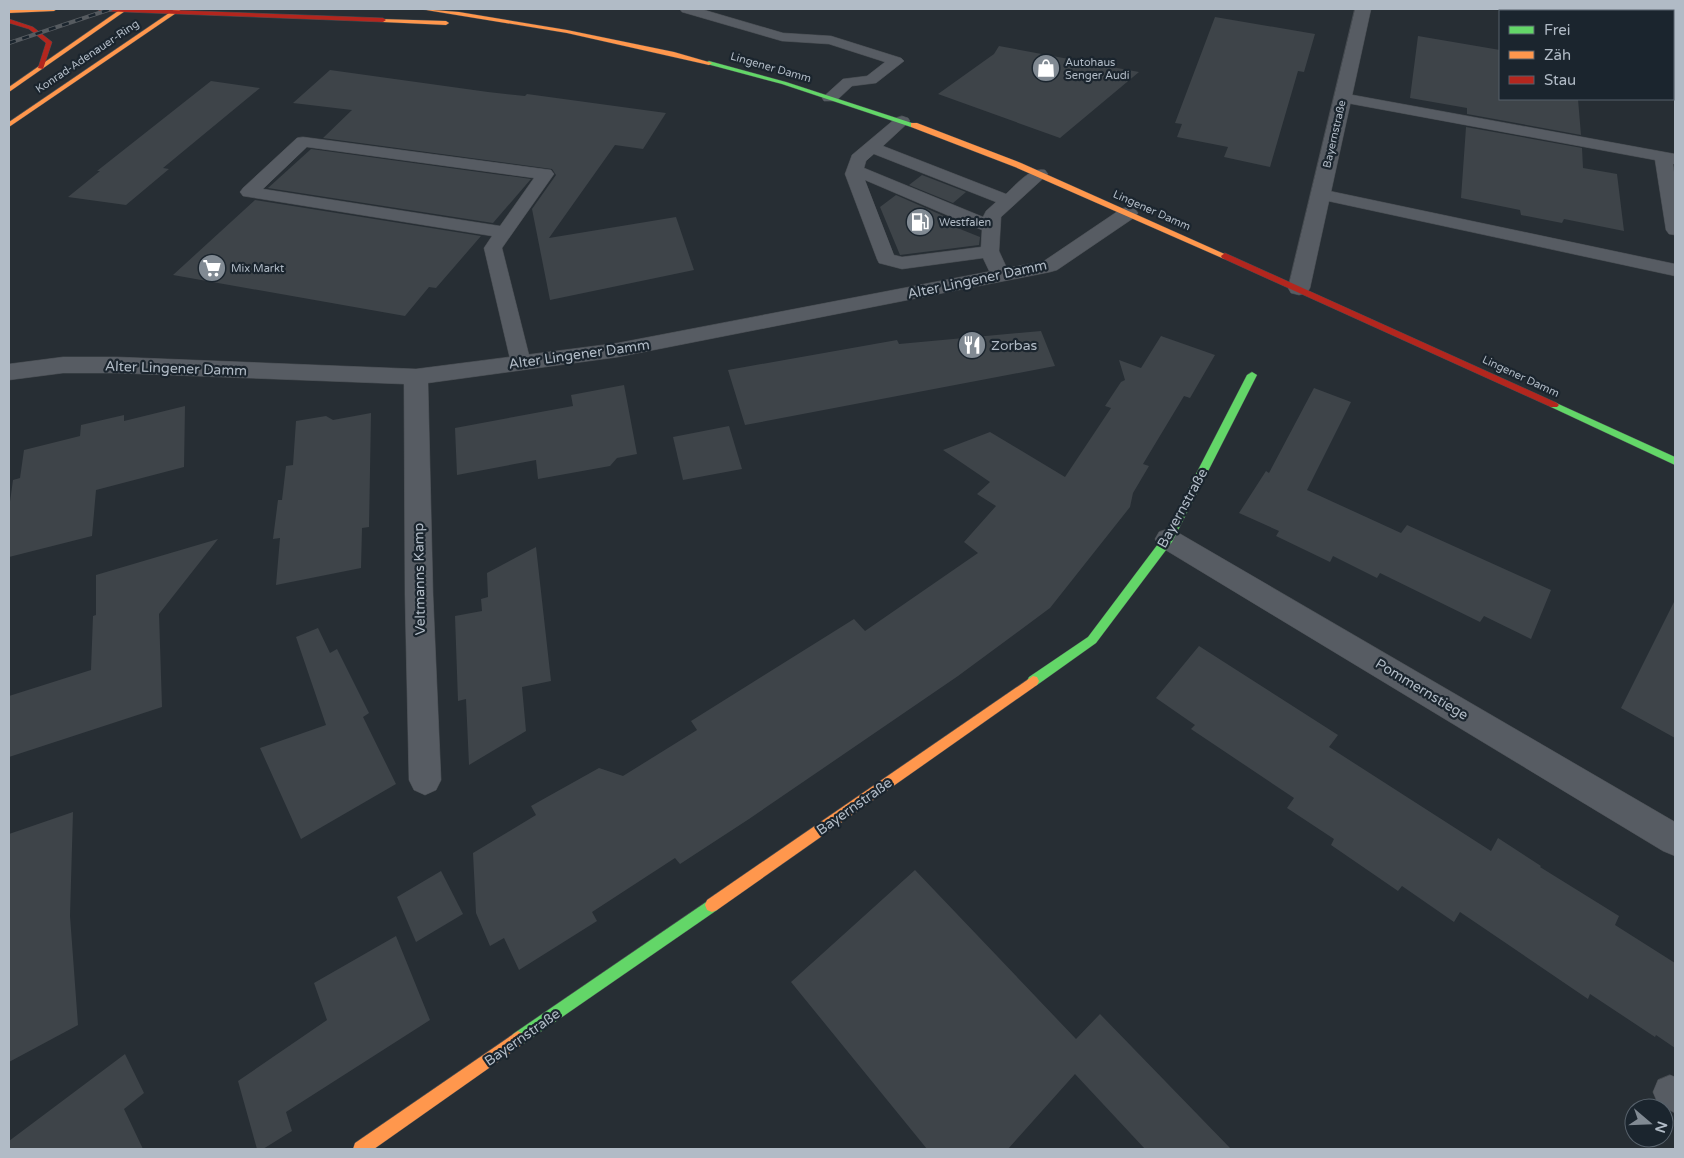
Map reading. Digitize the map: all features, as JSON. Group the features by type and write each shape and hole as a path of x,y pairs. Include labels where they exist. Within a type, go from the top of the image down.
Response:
{"main road":[{"path":"9,11 54,9"},
{"name":"Lingener Damm","path":"100,9 177,10 456,24 597,38"},
{"name":"Konrad-Adenauer-Ring","path":"9,90 124,9"},
{"name":"Lingener Damm","path":"423,9 490,16 756,74 902,121 1039,174 1299,288 1675,461"},
{"name":"Konrad-Adenauer-Ring","path":"9,125 177,10"},
{"path":"9,21 26,25 49,42 41,68"},
{"name":"Bayernstraße","path":"362,1149 1092,640 1168,539 1252,375"}],"street":[{"name":"Bayernstraße","path":"1299,288 1362,9"},
{"name":"Alter Lingener Damm","path":"9,372 63,365 117,365 416,377 618,350 1050,266 1128,213"},
{"name":"Veltmanns Kamp","path":"416,377 419,595 425,780"},
{"name":"Pommernstiege","path":"1168,539 1675,840"}],"lane":[{"path":"687,9 782,37 831,40 896,61 871,80 853,71"},
{"path":"830,98 853,71 872,53"},
{"path":"1342,98 1669,158 1675,230"},
{"path":"902,121 862,157 854,174 886,258 902,263 990,251"},
{"path":"505,232 249,192 303,142 544,174 505,232 493,248 521,363"},
{"path":"862,157 997,213"},
{"path":"1000,275 990,251 997,213 1039,174"},
{"path":"1320,194 1675,270"}],"building":[{"path":"1215,17 1315,34 1304,72 1298,71 1270,167 1224,157 1228,147 1177,137 1182,124 1175,123"},
{"path":"1418,36 1499,50 1499,100 1578,100 1581,135 1467,114 1467,108 1410,98"},
{"path":"999,46 1139,72 1060,138 938,94 994,54"},
{"path":"330,70 488,92 525,96 527,94 666,113 643,149 615,145 549,238 676,217 694,270 550,300 532,209 556,175 552,169 323,138 352,110 293,103"},
{"path":"211,81 260,88 163,168 169,169 126,205 68,197 100,171 97,171"},
{"path":"1466,127 1582,148 1583,168 1617,174 1624,231 1564,219 1562,223 1521,215 1520,210 1461,198"},
{"path":"311,149 531,179 493,223 268,188"},
{"path":"922,175 966,192 953,203 909,185"},
{"name":"Westfalen","path":"896,195 955,221 950,225 980,237 979,245 900,255 880,207"},
{"path":"255,200 481,236 436,288 429,287 405,316 173,275"},
{"path":"1041,331 1055,366 745,425 728,370 897,340 899,344"},
{"path":"1161,336 1215,355 1190,398 1184,396 1143,464 1149,466 1133,493 1130,507 1050,608 958,676 749,819 680,864 675,858 592,912 597,921 519,970 504,938 490,946 476,913 473,853 536,815 531,806 599,768 623,776 697,730 691,721 854,619 865,631 978,553 964,542 996,506 977,494 990,482 943,450 990,432 1065,477 1111,408 1105,406 1121,382 1125,380 1119,360 1141,368"},
{"path":"624,385 637,454 617,458 610,466 538,479 536,460 457,475 455,428 573,406 571,395"},
{"path":"1314,388 1351,402 1307,490 1401,533 1407,525 1551,590 1531,639 1484,616 1480,622 1380,573 1377,578 1333,556 1330,562 1276,536 1279,531 1239,513 1266,471 1269,473"},
{"path":"185,406 184,467 96,490 92,536 9,557 9,509 13,480 20,478 24,450 80,436 81,425 124,415 124,421"},
{"path":"371,413 369,527 362,528 361,568 276,585 280,538 273,539 278,500 282,500 286,466 293,465 296,421 326,416 333,420"},
{"path":"729,426 742,469 683,480 673,437"},
{"path":"218,539 159,614 162,707 9,757 9,696 91,670 93,616 96,615 96,575"},
{"path":"536,547 551,681 522,687 526,731 469,765 466,699 458,701 455,616 482,611 481,599 488,597 487,573"},
{"path":"1675,600 1675,738 1621,708"},
{"path":"318,628 330,653 337,649 369,713 363,717 396,784 301,839 260,748 326,725 296,637"},
{"path":"1199,646 1338,735 1329,747 1491,851 1498,838 1540,867 1619,916 1615,925 1675,963 1675,1048 1590,994 1588,999 1460,912 1454,922 1402,886 1398,891 1331,845 1334,839 1287,808 1294,798 1191,729 1195,725 1156,698"},
{"path":"73,812 70,916 78,1025 9,1062 9,834"},
{"path":"915,870 1076,1039 1100,1014 1231,1149 1145,1149 1075,1074 1008,1149 927,1149 791,982"},
{"path":"441,871 463,914 416,942 397,897"},
{"path":"396,936 430,1020 286,1112 292,1131 263,1149 257,1149 238,1081 327,1020 314,983"},
{"path":"125,1054 144,1093 124,1109 143,1149 9,1149 9,1141"}],"railway":[{"path":"9,43 111,9"}],"traffic: fast":[{"path":"709,63 784,83 914,125"},
{"path":"1033,681 1092,640 1168,539 1252,375"},
{"path":"1554,405 1675,461"},
{"path":"518,1039 712,905"}],"traffic: slow":[{"path":"9,11 54,9"},
{"path":"9,90 125,9"},
{"path":"9,125 179,9"},
{"path":"423,9 567,32 709,63"},
{"path":"383,20 446,23"},
{"path":"914,125 1018,165 1225,256"},
{"path":"712,905 1033,681"},
{"path":"361,1149 518,1039"}],"traffic: jam":[{"path":"100,9 383,20"},
{"path":"9,21 31,28 49,42 41,68"},
{"path":"1225,256 1554,405"}],"place":[{"name":"Autohaus Senger Audi","path":"1046,68"},
{"name":"Westfalen","path":"920,222"},
{"name":"Mix Markt","path":"212,268"},
{"name":"Zorbas","path":"972,345"}]}
